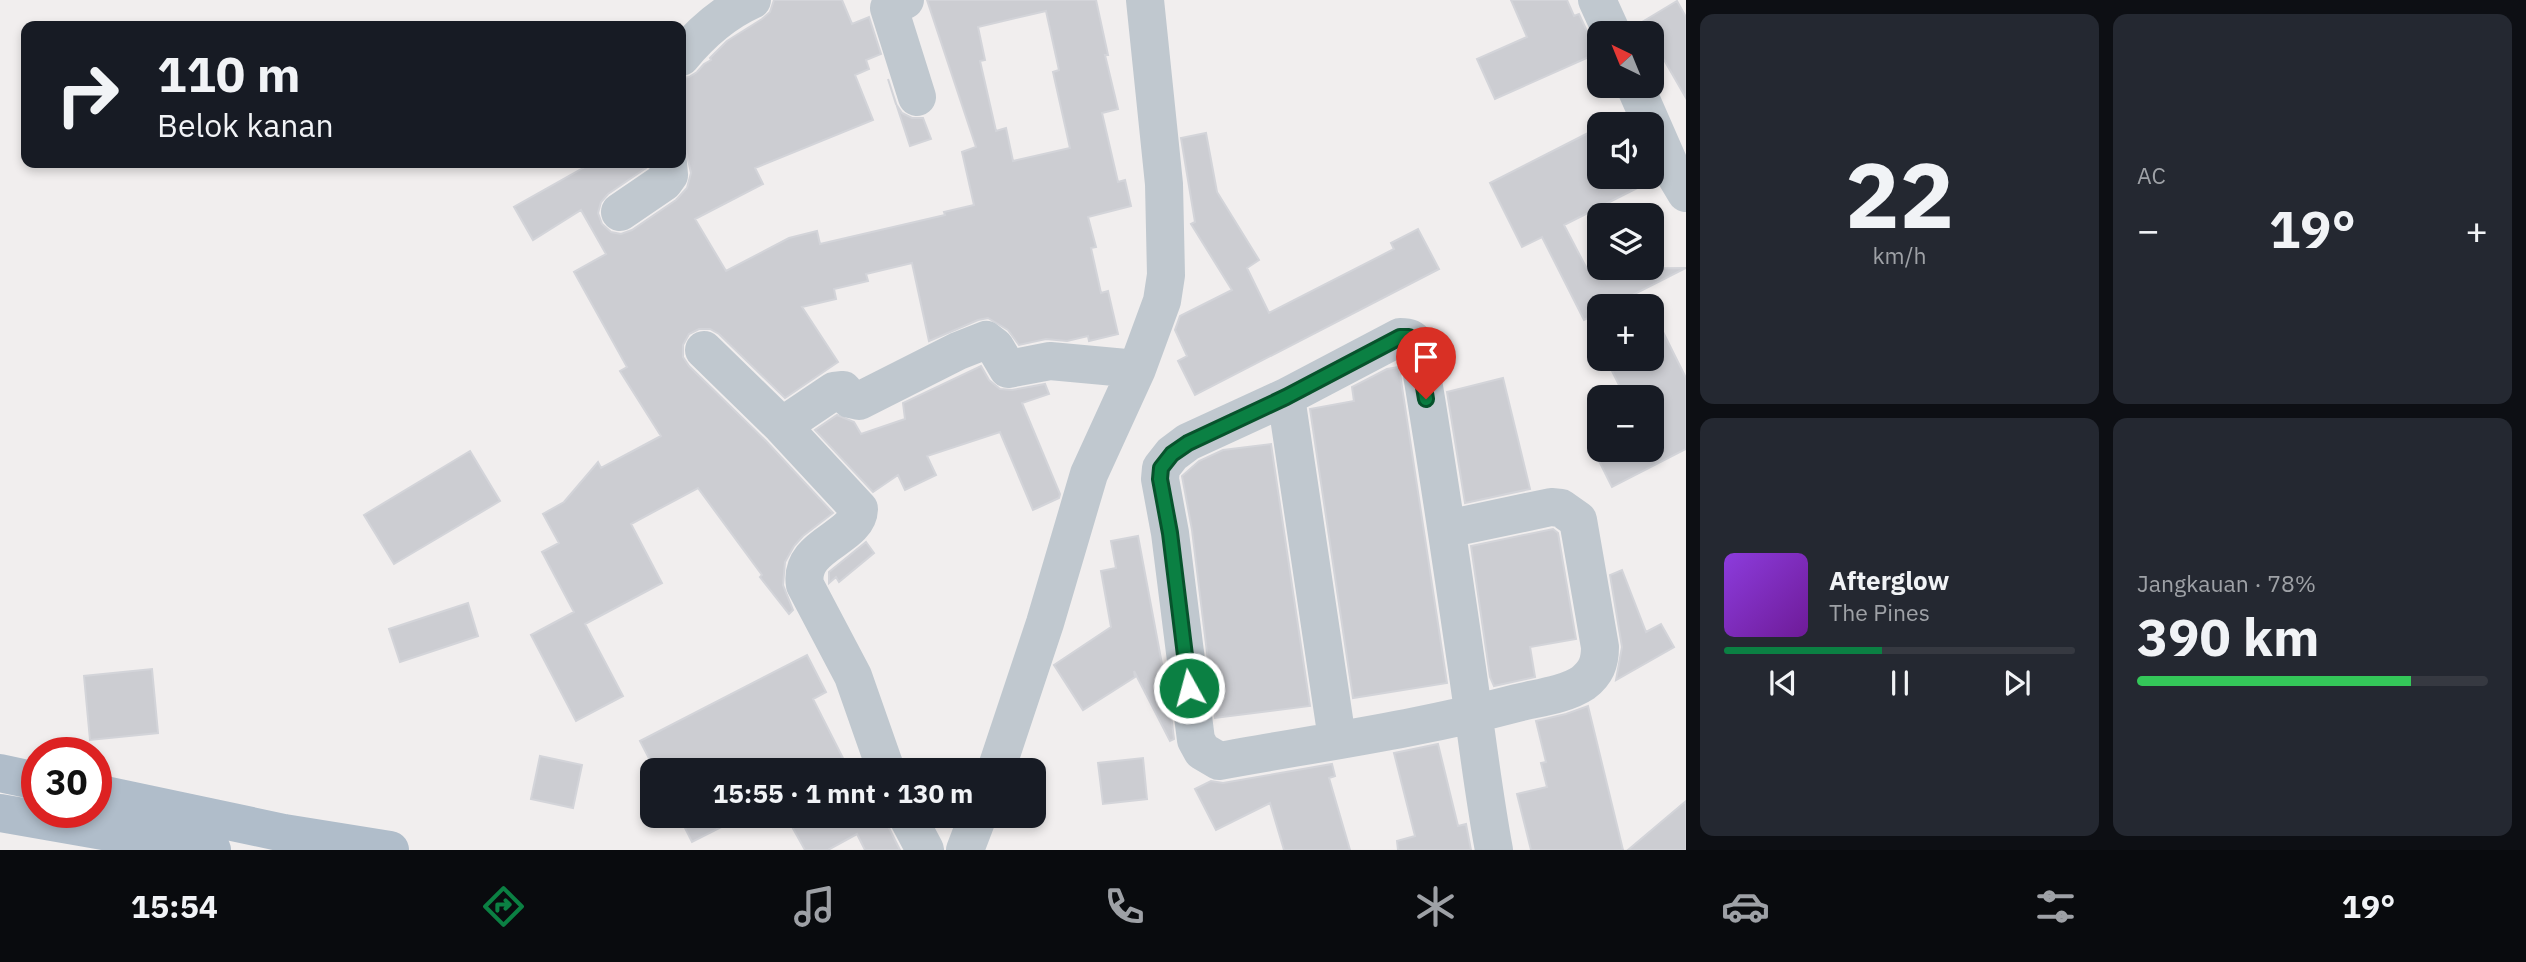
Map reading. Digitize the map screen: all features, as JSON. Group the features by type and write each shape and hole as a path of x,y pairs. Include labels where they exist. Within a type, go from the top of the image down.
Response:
{"main road":[{"path":"0,773 21,778"},
{"path":"112,796 284,833 390,850"},
{"path":"0,813 21,815"},
{"path":"110,828 212,850"}],"street":[{"path":"686,51 701,33 737,7 752,0"},
{"path":"1000,758 1045,623 1089,474 1137,369 1162,301 1166,275 1164,184 1145,0"},
{"path":"1597,0 1607,21"},
{"path":"894,3 917,97"},
{"path":"1640,98 1671,167 1686,193"},
{"path":"620,212 664,182 669,175 668,168"},
{"path":"1447,529 1551,508 1561,508 1578,520 1600,647 1600,662 1593,674 1580,684 1474,715 1219,761 1202,751 1196,740 1170,533 1160,479 1161,468 1172,454 1188,443 1286,397 1400,337 1414,340 1447,529 1474,715 1494,850"},
{"path":"782,426 834,391 843,390 850,399 859,401 958,351 986,340 995,347 1008,369 1050,361 1137,369"},
{"path":"704,350 782,426 859,509 856,520 808,561 804,575 805,585 853,676 882,758"},
{"path":"1286,397 1337,739"},
{"path":"913,828 925,850"},
{"path":"965,850 973,828"}],"building":[{"path":"774,0 842,0 852,24 869,17 881,54 866,60 869,69 855,75 873,120 755,168 763,184 695,219 726,271 789,238 817,231 820,244 945,215 944,212 974,205 962,152 976,147 927,0 1096,0 1118,109 1102,113 1118,182 1125,180 1131,206 1088,217 1096,247 1091,248 1101,293 1108,291 1118,334 1089,341 1088,336 1067,341 1046,339 1019,345 1008,330 988,318 929,341 912,263 866,274 868,281 834,289 836,299 802,307 838,362 785,398 719,334 710,329 699,329 689,334 683,345 683,357 689,366 766,441 833,513 803,536 785,562 783,585 793,610 789,614 698,488 631,524 662,583 585,624 623,696 576,721 531,635 574,612 542,552 559,543 543,514 564,502 598,462 601,468 661,436 620,371 627,367 574,272 606,254 581,210 533,240 514,207 583,168 646,168 608,194 601,202 598,213 602,224 611,232 621,234 632,230 676,200 687,188 691,173 686,151 686,77 711,60 727,41 770,12","holes":["1046,11 1059,70 1053,72 1070,148 1013,161 1006,128 996,131 980,61 985,60 978,27"]},
{"path":"1511,0 1567,0 1574,16 1579,14 1587,31 1587,58 1495,99 1477,59 1527,37"},
{"path":"1677,1 1686,17 1686,98 1664,60 1664,21 1644,21"},
{"path":"896,105 902,113 912,118 923,118 931,139 910,146"},
{"path":"1206,133 1217,192 1259,260 1247,268 1269,313 1394,249 1391,243 1418,229 1439,269 1195,395 1178,361 1187,356 1175,330 1180,316 1232,290 1191,224 1195,222 1181,138"},
{"path":"1587,134 1587,189 1635,189 1608,203 1587,203 1587,213 1564,225 1587,269 1587,280 1662,280 1635,294 1587,294 1587,318 1584,320 1542,237 1522,247 1490,183"},
{"path":"1664,268 1686,268 1664,279"},
{"path":"1664,334 1686,378 1686,449 1664,460 1664,385 1619,385 1612,371 1664,371"},
{"path":"981,366 989,380 1000,389 1012,390 1045,384 1049,394 1022,403 1060,494 1059,498 1033,510 1000,432 927,456 936,475 905,490 898,475 873,492 815,430 837,415 854,422 861,434 905,419 903,403"},
{"path":"1399,367 1447,683 1353,698 1310,409 1354,401 1352,387 1387,369"},
{"path":"1503,378 1530,489 1465,503 1447,392"},
{"path":"1271,444 1310,706 1215,718 1192,530 1182,476 1199,461 1223,450"},
{"path":"470,451 500,501 394,564 364,515"},
{"path":"1600,462 1661,462 1612,487"},
{"path":"1553,529 1558,533 1576,639 1530,647 1535,677 1494,686 1490,677 1471,546"},
{"path":"1138,536 1170,707 1174,739 1170,741 1134,671 1135,677 1083,710 1054,665 1111,627 1101,571 1116,568 1111,541"},
{"path":"866,542 874,553 839,582 836,577 829,583 829,572"},
{"path":"1622,570 1646,632 1661,624 1674,647 1616,680 1622,647 1610,575"},
{"path":"468,603 478,636 400,662 389,629"},
{"path":"807,655 826,692 813,699 843,758 649,758 640,741"},
{"path":"152,669 158,733 90,737 84,676"},
{"path":"1588,706 1623,850 1531,850 1517,794 1547,787 1541,763 1546,762 1536,721"},
{"path":"1438,744 1458,826 1466,824 1471,850 1398,850 1397,841 1415,836 1394,753"},
{"path":"540,756 582,765 573,808 531,799"},
{"path":"1143,758 1147,799 1103,804 1098,763"},
{"path":"1332,764 1335,776 1329,778 1350,850 1284,850 1270,803 1216,830 1195,789 1211,781 1223,783"},
{"path":"1686,801 1686,850 1628,850"},
{"path":"685,828 719,828 692,842"},
{"path":"793,828 889,828 900,850 865,850 857,834 828,850 805,850"}],"route":[{"path":"1189,688 1170,533 1160,479 1161,468 1172,454 1188,443 1286,397 1400,337 1409,337 1417,345 1426,399"}]}
